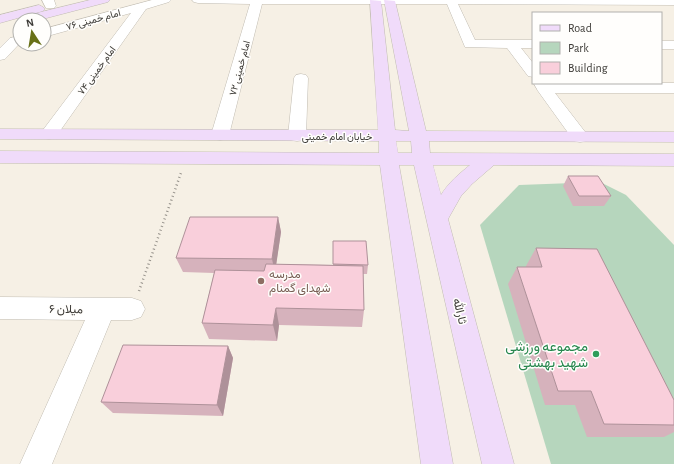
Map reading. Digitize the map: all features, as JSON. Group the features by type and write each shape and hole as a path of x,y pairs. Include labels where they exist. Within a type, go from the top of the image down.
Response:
{"main road":[{"path":"0,19 49,3 77,0"},
{"path":"52,13 104,0"},
{"path":"382,1 388,147 437,464"},
{"name":"ثارالله","path":"382,1 498,464"},
{"path":"0,26 12,23"},
{"name":"خیابان امام خمینی","path":"0,134 297,136 388,147"},
{"name":"خیابان امام خمینی","path":"0,157 187,158 388,147 420,148 580,137 674,138"},
{"name":"خیابان امام خمینی","path":"420,148 490,159 674,160"},
{"path":"437,219 453,192 465,179 490,159"}],"street":[{"name":"امام خمینی ۷۶","path":"52,31 165,0"},
{"path":"198,0 489,0 674,2"},
{"name":"امام خمینی ۷۲","path":"220,135 257,0"},
{"path":"450,1 470,44 532,44"},
{"name":"امام خمینی ۷۴","path":"49,134 142,6"},
{"path":"0,45 12,41"},
{"path":"512,44 532,72"},
{"path":"0,56 12,45"},
{"path":"662,45 674,45"},
{"path":"297,136 301,78"},
{"path":"542,85 674,88"},
{"path":"542,85 580,137"},
{"name":"میلان ۶","path":"0,308 132,309"},
{"path":"36,464 103,309"}],"path":[{"path":"132,309 187,158"}],"green space":[{"name":"مجموعه ورزشی شهید بهشتی","path":"600,182 626,195 674,245 674,464 551,464 480,225 519,185"}],"building":[{"path":"568,176 598,176 611,196 579,196"},
{"path":"190,217 278,217 272,259 176,258"},
{"path":"333,241 366,241 368,265 333,264"},
{"path":"536,248 597,249 674,400 674,425 604,424 591,391 558,391 517,267 542,267"},
{"path":"266,264 363,266 364,310 276,308 273,325 202,323 215,270 264,271"},
{"path":"123,345 228,346 217,405 101,402"}],"place":[{"name":"مدرسه شهدای گمنام","path":"261,281"},
{"name":"مجموعه ورزشی شهید بهشتی","path":"596,354"}]}
